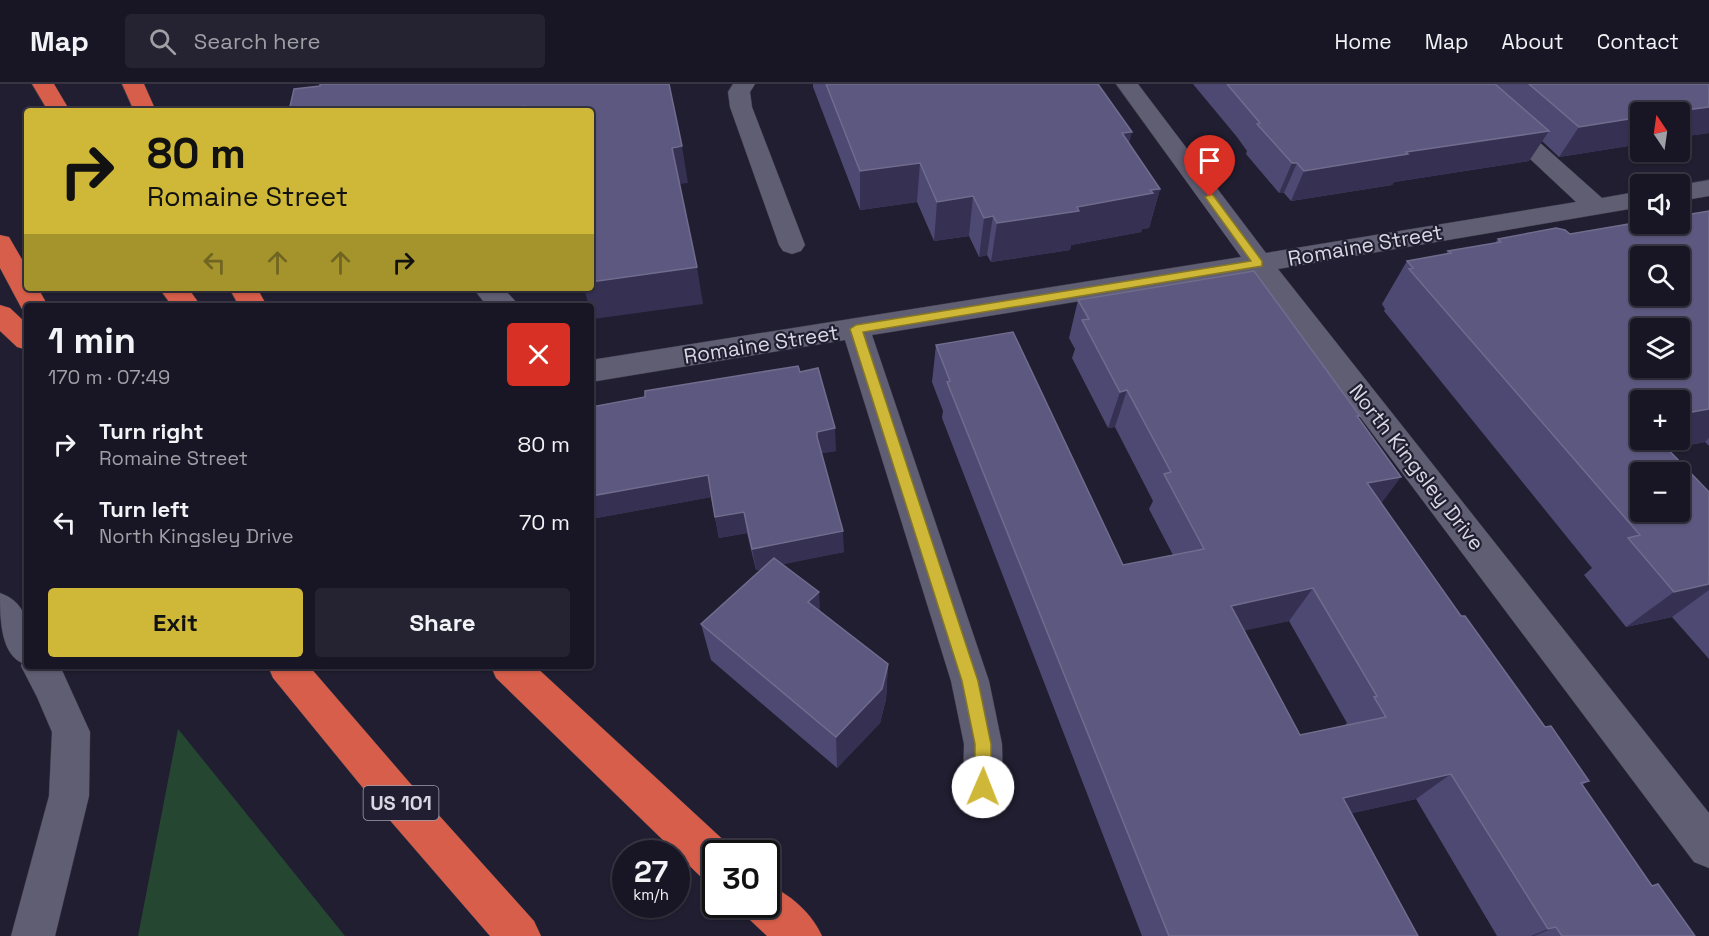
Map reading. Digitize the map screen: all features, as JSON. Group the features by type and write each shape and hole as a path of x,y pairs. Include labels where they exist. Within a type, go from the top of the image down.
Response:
{"highway":[{"path":"43,84 57,108"},
{"path":"133,84 144,108"},
{"path":"0,243 24,287"},
{"path":"175,291 185,303"},
{"path":"0,315 24,337"},
{"name":"US 101","path":"289,669 395,796 519,936"},
{"path":"512,669 702,848"},
{"path":"780,918 800,936"}],"street":[{"path":"744,84 739,92 741,107 792,245"},
{"name":"North Kingsley Drive","path":"1127,84 1258,264 1641,756 1709,847"},
{"path":"1461,84 1596,206"},
{"path":"1690,191 1709,188"},
{"name":"Romaine Street","path":"594,370 1258,264 1630,201"},
{"path":"490,291 500,303"},
{"path":"856,329 970,681 983,744 983,787"},
{"path":"0,608 24,644"},
{"path":"33,936 69,796 72,732 52,687 41,669"}],"green space":[{"path":"178,729 183,735 345,936 138,936"}],"building":[{"path":"320,84 669,84 682,146 672,148 697,267 594,282 594,108 525,108 525,106 509,108 290,108 294,89 320,86"},
{"path":"826,84 1098,84 1132,132 1122,133 1160,189 1150,190 1153,193 1077,207 1079,211 997,223 993,216 984,218 973,196 937,202 920,163 860,171"},
{"path":"1227,84 1495,84 1549,131 1406,152 1408,154 1304,171 1297,163 1292,163 1257,124 1260,123"},
{"path":"1529,84 1709,84 1709,107 1690,110 1690,102 1630,102 1630,119 1579,127"},
{"path":"1709,211 1709,409 1690,412 1690,390 1630,390 1630,450 1669,450 1680,462 1630,462 1630,522 1690,522 1690,472 1709,492 1709,584 1674,592 1628,538 1640,535 1409,269 1413,268 1407,261 1501,242 1498,239 1556,228 1570,234 1630,224 1630,234 1690,234 1690,214"},
{"path":"1254,271 1360,416 1357,416 1401,477 1367,483 1461,616 1465,616 1545,727 1551,726 1589,781 1581,783 1652,886 1658,884 1695,936 1562,936 1556,927 1548,929 1451,774 1343,798 1418,936 1169,936 947,382 950,381 936,345 1013,332 1123,565 1204,549 1164,474 1171,472 1127,390 1120,392 1082,320 1089,319 1078,300","holes":["1313,588 1377,696 1374,697 1386,717 1300,735 1231,606"]},
{"path":"798,366 800,372 818,368 835,428 817,432 817,437 843,531 752,549 744,512 715,517 708,475 594,495 594,406 645,397 645,391"},
{"path":"774,558 819,592 808,602 888,664 882,689 836,737 701,624"}],"route":[{"path":"983,787 983,744 970,681 856,329 1258,264 1210,197"}]}
